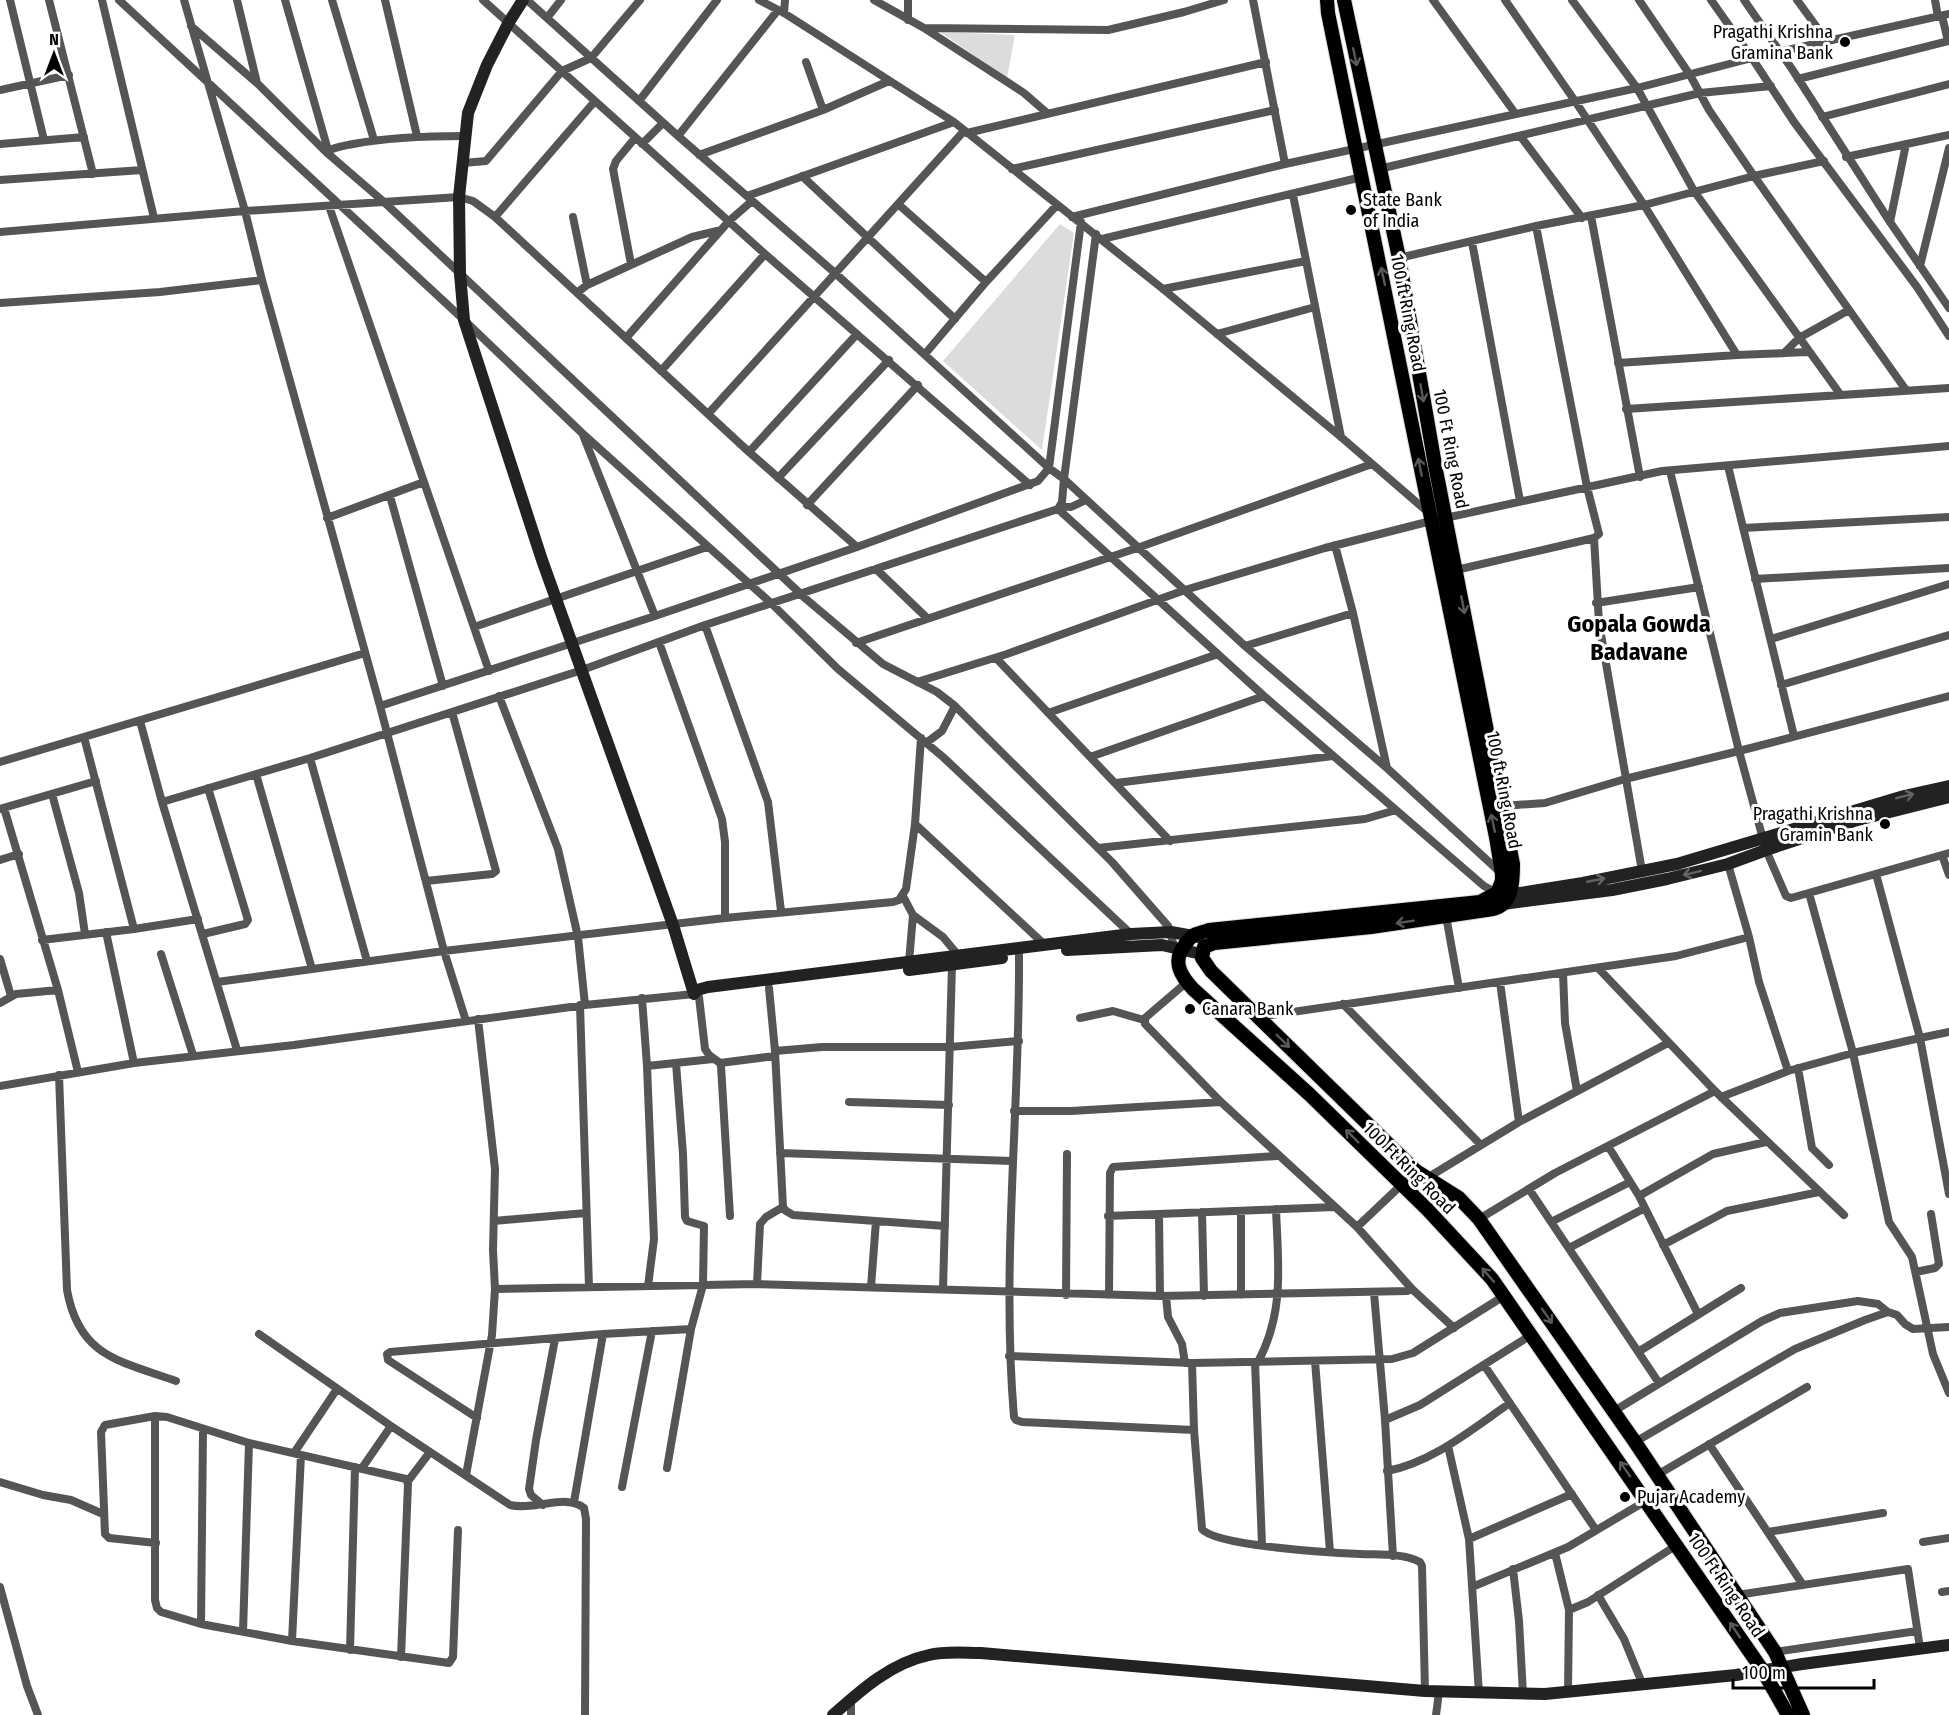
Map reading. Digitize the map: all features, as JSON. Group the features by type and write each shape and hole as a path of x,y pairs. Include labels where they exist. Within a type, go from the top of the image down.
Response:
{"main road":[{"path":"525,0 509,22 487,65 468,113 459,197 460,274 464,320 556,598 673,924 696,995"},
{"name":"100 ft Ring Road","path":"1327,0 1431,517 1500,891"},
{"name":"100 Ft Ring Road","path":"1344,0 1399,258 1446,518 1513,864 1513,883 1500,891"},
{"path":"1500,891 1612,890 1728,864 1764,844 1904,796 1949,786"},
{"path":"1178,947 1193,935 1209,930 1371,914 1500,891 1642,871 1764,844 1949,797"},
{"path":"696,995 697,990 708,987 909,962 1140,946 1178,947 1202,954 1204,947 1214,943 1371,927 1493,909 1500,891"},
{"path":"696,995 769,988 1045,945 1131,934 1171,932 1193,935 1214,943"},
{"path":"1178,947 1178,965 1187,982"},
{"name":"100 Ft Ring Road","path":"1202,954 1205,965 1421,1174 1459,1198 1479,1219 1614,1411 1775,1652 1803,1715"},
{"name":"100 Ft Ring Road","path":"1187,982 1309,1094 1426,1209 1492,1279 1763,1671 1788,1715"},
{"path":"833,1715 885,1673 910,1660 931,1654 981,1653 1425,1691 1523,1694 1568,1692 1736,1675 1949,1645"}],"street":[{"path":"10,0 44,140"},
{"path":"49,0 93,174"},
{"path":"102,0 153,218"},
{"path":"119,0 464,320 582,433 772,604 838,669 924,740 1131,934 1140,946"},
{"path":"184,0 245,211 380,706 444,951 466,1021"},
{"path":"237,0 258,84"},
{"path":"285,0 327,151"},
{"path":"332,0 374,140"},
{"path":"385,0 417,136"},
{"path":"483,0 765,254 1030,485"},
{"path":"525,0 835,273 1245,646 1388,769 1500,891"},
{"path":"547,18 561,0"},
{"path":"463,163 486,161 562,71 591,58 640,0"},
{"path":"639,101 717,0"},
{"path":"759,0 781,11 954,122 1012,170 1081,222 1341,436 1431,517"},
{"path":"678,136 781,11 785,0"},
{"path":"874,0 924,28 1024,93 1047,113"},
{"path":"908,0 908,20"},
{"path":"924,28 1108,30 1224,0"},
{"path":"1253,0 1285,164"},
{"path":"1433,0 1515,114"},
{"path":"1505,0 1644,205 1737,355"},
{"path":"1572,0 1637,88 1694,191 1840,394"},
{"path":"1639,0 1754,176 1906,390"},
{"path":"1712,0 1794,122 1917,287 1949,336"},
{"path":"1744,0 1792,69 1846,157 1949,308"},
{"path":"1797,0 1827,41"},
{"path":"1798,79 1948,38 1943,17 1935,0"},
{"path":"1072,217 1285,164 1637,88 1782,55 1827,41 1943,17"},
{"path":"190,26 258,84 800,594 883,664 937,692 955,706 1098,848 1157,913 1171,932 1178,947"},
{"path":"806,62 823,110"},
{"path":"708,414 866,238 966,132 1266,62"},
{"path":"0,90 69,75"},
{"path":"699,155 823,110 890,81"},
{"path":"1822,117 1949,84"},
{"path":"1379,169 1700,93 1771,86"},
{"path":"495,217 595,100"},
{"path":"1012,170 1275,110"},
{"path":"627,338 750,199 802,177 954,122"},
{"path":"631,264 613,169 615,161 663,123"},
{"path":"0,133 1,144 84,137"},
{"path":"1846,157 1949,135"},
{"path":"327,151 374,140 417,136 465,136"},
{"path":"1521,136 1586,217 1640,477"},
{"path":"1890,222 1906,144"},
{"path":"1920,266 1949,148"},
{"path":"1399,258 1536,226 1644,205 1754,176 1824,161"},
{"path":"0,180 142,170"},
{"path":"802,177 955,319"},
{"path":"1099,237 1293,195 1362,177"},
{"path":"1293,195 1341,436"},
{"path":"0,232 245,211 459,197 473,201 495,217 749,452 857,547"},
{"path":"898,204 986,282"},
{"path":"925,354 986,282 1057,205"},
{"path":"329,206 489,671"},
{"path":"573,218 587,285"},
{"path":"380,706 779,574 1030,485 1042,478 1049,468 1081,222"},
{"path":"1456,570 1594,538 1600,531 1587,487 1536,226"},
{"path":"578,292 587,285 698,234 721,230"},
{"path":"1059,507 1099,237"},
{"path":"1472,242 1520,501"},
{"path":"661,371 765,254"},
{"path":"1163,289 1306,261"},
{"path":"0,303 160,292 262,280"},
{"path":"1217,334 1315,306"},
{"path":"1784,353 1799,338 1849,310"},
{"path":"749,452 857,334"},
{"path":"1618,363 1808,352"},
{"path":"778,478 889,360"},
{"path":"807,504 918,385"},
{"path":"1626,409 1949,388"},
{"path":"1326,425 1336,411"},
{"path":"582,433 654,616"},
{"path":"917,682 996,658 1185,590 1431,517 1446,518 1670,471 1949,446"},
{"path":"856,643 1137,548 1372,464"},
{"path":"1728,466 1794,736"},
{"path":"1670,471 1764,844 1786,896 1791,898 1945,854 1949,875"},
{"path":"327,518 424,482"},
{"path":"390,496 443,686"},
{"path":"162,802 310,758 582,670 705,625 1059,507 1071,507 1086,500"},
{"path":"1059,507 1109,556 1264,696 1484,886 1500,891"},
{"path":"1743,528 1949,517"},
{"path":"1594,538 1596,603 1642,871"},
{"path":"1335,545 1388,769"},
{"path":"474,627 708,547"},
{"path":"1755,579 1949,568"},
{"path":"876,569 927,618"},
{"path":"1771,639 1949,584"},
{"path":"1596,603 1699,587"},
{"path":"1245,646 1353,614"},
{"path":"705,625 768,802 781,911"},
{"path":"1781,685 1949,635"},
{"path":"659,642 722,819 725,842 725,918"},
{"path":"0,762 365,653"},
{"path":"1048,713 1218,654"},
{"path":"996,658 1170,841"},
{"path":"499,696 552,829 578,936 582,1005 589,1287"},
{"path":"1090,757 1264,696"},
{"path":"1502,806 1545,803 1625,779 1949,696"},
{"path":"924,740 942,731 955,706"},
{"path":"426,881 492,874 496,871 452,712"},
{"path":"140,721 162,802 237,1050"},
{"path":"84,737 134,929"},
{"path":"217,982 444,951 781,911 893,902 903,896 906,890 924,740"},
{"path":"1116,783 1333,756"},
{"path":"310,758 367,962"},
{"path":"256,774 312,969"},
{"path":"78,1071 58,990 19,854 2,809 96,781"},
{"path":"202,934 246,924 248,920 208,788"},
{"path":"52,794 79,893 86,934"},
{"path":"1098,848 1365,819 1396,810"},
{"path":"915,824 1045,945"},
{"path":"0,860 19,854"},
{"path":"1728,864 1759,982 1788,1071"},
{"path":"1876,874 1920,1038 1949,1194"},
{"path":"1809,893 1853,1053 1889,1221 1912,1257 1933,1354 1949,1393"},
{"path":"903,896 913,915 943,936 955,960 950,1047 943,1289"},
{"path":"909,962 913,915"},
{"path":"1446,916 1459,988"},
{"path":"42,940 198,919"},
{"path":"106,932 134,1063"},
{"path":"1258,1017 1691,953 1749,937"},
{"path":"160,954 193,1055"},
{"path":"1019,955 1019,1041 1012,1161 1009,1292 1009,1356 1014,1417 1018,1422 1194,1430"},
{"path":"0,959 10,996"},
{"path":"1598,968 1718,1094 1844,1215"},
{"path":"1563,973 1565,1023 1576,1091"},
{"path":"1144,1020 1187,982"},
{"path":"1500,982 1519,1122"},
{"path":"769,988 775,1053 783,1207 793,1215 945,1226"},
{"path":"0,1003 10,996 22,993 58,990"},
{"path":"0,1086 78,1071 193,1055 294,1045 582,1005 696,995 705,1049 717,1061 730,1216"},
{"path":"642,998 654,1239 648,1286"},
{"path":"1343,1004 1480,1144"},
{"path":"1080,1018 1113,1011 1144,1020 1221,1102 1357,1227 1412,1289 1454,1328"},
{"path":"466,1475 493,1329 495,1289 495,1169 478,1019"},
{"path":"1479,1219 1608,1146 1718,1094 1853,1053 1949,1032"},
{"path":"647,1066 717,1061 822,1047 950,1047 1019,1041"},
{"path":"1357,1227 1401,1185 1668,1043"},
{"path":"667,1467 691,1329 703,1285 704,1226 687,1221 684,1217 675,1063"},
{"path":"1798,1068 1812,1148 1828,1165"},
{"path":"59,1075 67,1290 74,1317 79,1329 87,1339 109,1356 176,1381"},
{"path":"849,1102 949,1105"},
{"path":"1014,1112 1221,1102"},
{"path":"1640,1196 1713,1154 1766,1142"},
{"path":"1608,1146 1640,1196 1698,1314"},
{"path":"780,1153 1012,1161"},
{"path":"1065,1295 1067,1154"},
{"path":"1109,1295 1108,1216 1111,1170 1116,1166 1278,1156"},
{"path":"1551,1222 1630,1182"},
{"path":"1529,1189 1659,1383"},
{"path":"1664,1245 1727,1211 1818,1192"},
{"path":"757,1284 760,1224 766,1216 783,1207"},
{"path":"1108,1216 1335,1207"},
{"path":"1569,1248 1645,1208"},
{"path":"1262,1545 1257,1362 1273,1330 1279,1294 1276,1209"},
{"path":"1241,1211 1241,1295"},
{"path":"1202,1212 1204,1296"},
{"path":"494,1221 586,1213"},
{"path":"1159,1214 1163,1296 1168,1317 1189,1363 1202,1529 1213,1537 1262,1545 1393,1556 1420,1562 1422,1566 1425,1691"},
{"path":"1916,1272 1935,1268 1938,1264 1931,1214"},
{"path":"871,1287 876,1221"},
{"path":"495,1289 757,1284 1065,1295 1163,1296 1374,1293 1412,1289"},
{"path":"1638,1352 1741,1288"},
{"path":"1374,1293 1385,1420 1393,1556"},
{"path":"1009,1356 1189,1363 1380,1360 1413,1353 1504,1296"},
{"path":"1614,1411 1762,1321 1780,1313 1858,1301 1878,1304 1888,1312 1897,1315 1913,1329 1949,1327"},
{"path":"1635,1442 1807,1343 1888,1312"},
{"path":"477,1418 388,1360 387,1356 390,1352 691,1329"},
{"path":"622,1487 652,1331"},
{"path":"259,1334 510,1505 519,1508 574,1502 584,1508 586,1519 585,1715"},
{"path":"574,1502 603,1334"},
{"path":"1385,1420 1420,1405 1531,1335"},
{"path":"543,1505 531,1495 530,1489 534,1453 555,1339"},
{"path":"1315,1360 1330,1552"},
{"path":"1484,1365 1596,1530"},
{"path":"1657,1474 1807,1387"},
{"path":"292,1641 297,1454 337,1389"},
{"path":"1387,1471 1405,1466 1448,1446 1510,1402"},
{"path":"155,1416 155,1600 158,1608 167,1615 201,1624 292,1641 446,1663 452,1660 458,1530"},
{"path":"156,1542 109,1538 104,1530 102,1428 109,1423 155,1416 167,1417 249,1443 408,1481"},
{"path":"350,1650 359,1468 391,1426"},
{"path":"201,1624 203,1430"},
{"path":"243,1632 249,1443"},
{"path":"1709,1444 1803,1585"},
{"path":"1448,1446 1469,1539 1479,1694"},
{"path":"401,1657 408,1481 430,1452"},
{"path":"0,1482 43,1496 71,1500 103,1514"},
{"path":"1472,1587 1555,1553 1666,1489"},
{"path":"1469,1539 1572,1494"},
{"path":"1768,1532 1883,1513"},
{"path":"1923,1542 1949,1538"},
{"path":"1569,1610 1583,1605 1677,1545"},
{"path":"1555,1553 1569,1610 1568,1692"},
{"path":"1513,1569 1519,1621 1523,1694"},
{"path":"1737,1595 1908,1569 1920,1648"},
{"path":"0,1587 27,1686 38,1715"},
{"path":"1598,1595 1624,1639 1642,1683"},
{"path":"1775,1652 1917,1631"},
{"path":"1436,1715 1439,1692"},
{"path":"851,1699 851,1715"}],"shaded area":[{"path":"940,32 1015,35 1007,78"},
{"path":"1060,224 1074,233 1042,450 943,361"}],"place":[{"name":"Pragathi Krishna Gramina Bank","path":"1845,42"},
{"name":"State Bank of India","path":"1351,210"},
{"name":"Pragathi Krishna Gramin Bank","path":"1885,824"},
{"name":"Canara Bank","path":"1190,1009"},
{"name":"Pujar Academy","path":"1625,1497"}],"district":[{"name":"Gopala Gowda Badavane","path":"1639,638"}]}
